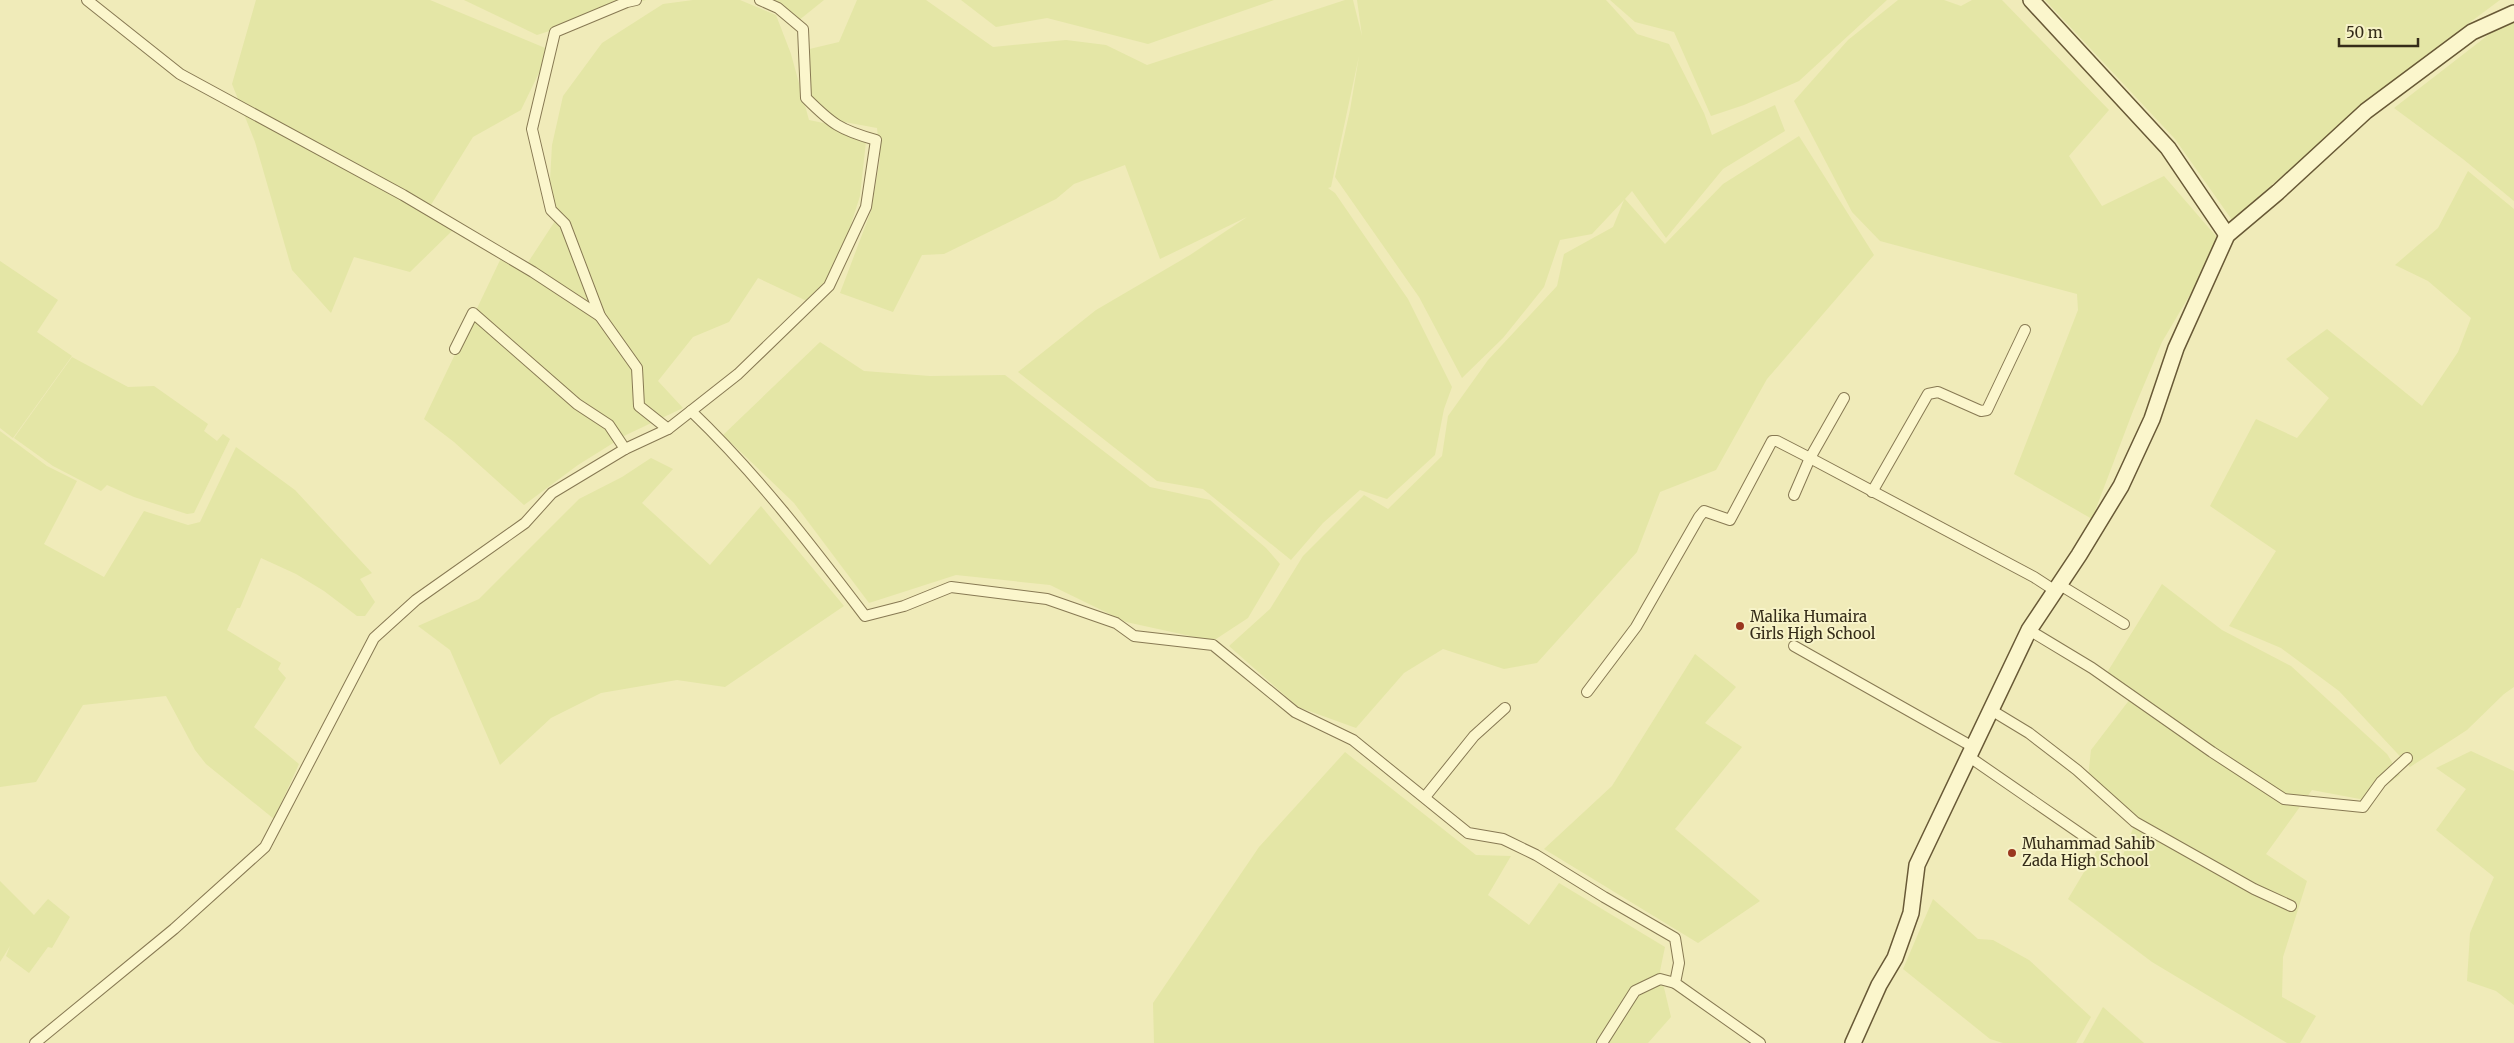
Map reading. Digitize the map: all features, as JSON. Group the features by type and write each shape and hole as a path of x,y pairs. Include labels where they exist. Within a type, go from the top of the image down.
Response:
{"street":[{"path":"87,0 180,74 411,200 533,272 600,316"},
{"path":"636,0 555,32 532,128 551,210 566,224 600,316 637,368 639,406 668,429"},
{"path":"35,1043 174,929 265,847 374,638 416,600 525,522 552,494 626,448 668,429 738,374 829,286 866,207 876,140 830,122 806,98 803,29 778,8 760,0"},
{"path":"2031,0 2168,148 2227,235"},
{"path":"1853,1043 1895,958 1911,913 1917,866 2029,630 2120,486 2152,419 2176,348 2227,235 2278,192 2366,110 2472,32 2514,13"},
{"path":"455,349 473,313 577,404 609,425 626,448"},
{"path":"1872,492 1928,394 1938,392 1981,411 1987,410 2026,330"},
{"path":"1794,495 1810,458 1844,398"},
{"path":"691,411 731,451 814,549 865,616 904,606 951,587 1048,599 1116,623 1134,636 1213,646 1295,712 1353,740 1468,833 1503,839 1536,856 1604,898 1675,938 1679,963 1675,983"},
{"path":"1587,692 1636,626 1704,511 1730,520 1772,441 1777,441 1810,458 2124,624"},
{"path":"2029,630 2092,668 2212,752 2284,799 2363,807 2381,782 2407,758"},
{"path":"1794,646 1971,752 2094,843"},
{"path":"1425,797 1474,736 1505,708"},
{"path":"1991,710 2029,733 2077,770 2135,822 2254,889 2291,906"},
{"path":"1602,1043 1635,991 1660,979 1675,983 1760,1043"}],"green space":[{"path":"256,0 430,0 550,50 521,110 473,137 429,208 454,229 410,272 354,257 331,313 292,270 255,142 232,84"},
{"path":"464,0 646,0 537,35"},
{"path":"693,0 740,0 776,15 791,54 809,120 867,132 860,196 841,256 833,273 809,302 758,278 729,322 693,337 658,381 683,408 626,435 578,465 524,505 454,442 424,419 503,254 525,267 557,218 549,198 552,145 563,96 602,43 663,4"},
{"path":"753,0 824,0 798,21"},
{"path":"857,0 926,0 993,47 1066,40 1106,45 1147,65 1345,0 1353,0 1362,36 1357,0 1606,0 1637,34 1669,44 1704,113 1712,135 1775,105 1785,131 1723,169 1666,238 1632,191 1625,199 1665,244 1723,184 1799,136 1874,255 1767,379 1716,470 1660,492 1637,552 1537,663 1504,669 1443,649 1404,673 1356,728 1298,707 1229,646 1270,609 1303,556 1364,495 1388,509 1442,456 1448,416 1488,360 1557,286 1564,254 1613,227 1624,200 1592,234 1560,240 1544,287 1503,338 1462,378 1419,297 1335,177 1350,110 1359,56 1331,187 1328,188 1335,193 1408,299 1452,387 1444,409 1435,455 1387,499 1360,490 1323,523 1291,560 1203,489 1157,481 1018,372 1096,310 1190,255 1247,217 1160,259 1125,165 1074,184 1056,199 944,254 922,255 893,312 840,293 871,211 880,158 877,128 817,117 801,51 839,42"},
{"path":"961,0 1274,0 1148,44 1047,18 996,27"},
{"path":"1610,0 1887,0 1799,81 1744,105 1711,116 1674,32 1635,22"},
{"path":"1898,0 1944,0 1961,6 1972,0 2002,0 2109,110 2069,156 2102,206 2164,176 2221,242 2162,342 2133,411 2092,519 2014,474 2078,310 2077,294 1880,241 1852,212 1794,101 1848,40"},
{"path":"2045,0 2500,0 2426,55 2341,124 2232,220 2175,139"},
{"path":"2514,15 2514,201 2463,159 2394,108"},
{"path":"2468,171 2514,209 2514,687 2504,694 2467,730 2410,767 2339,691 2281,648 2229,626 2276,551 2210,506 2256,419 2297,438 2329,398 2286,359 2327,329 2422,406 2458,352 2471,318 2428,281 2395,265 2438,228"},
{"path":"0,261 58,300 37,332 72,356 13,438 0,428"},
{"path":"820,342 864,371 930,376 1005,375 1150,487 1210,500 1266,548 1280,564 1248,618 1213,641 1126,622 1050,585 956,575 869,603 794,503 723,435"},
{"path":"72,357 128,387 154,386 208,424 204,431 217,441 223,434 230,439 194,513 187,514 134,497 107,485 101,491 53,466 14,438"},
{"path":"0,431 47,466 77,481 44,544 104,577 144,511 188,525 200,522 236,447 295,490 372,573 360,579 375,602 365,616 357,616 324,591 296,574 261,558 240,608 237,608 227,630 281,663 278,669 286,678 254,727 299,764 274,819 206,764 195,750 166,696 83,705 36,782 0,787"},
{"path":"651,458 673,469 642,503 710,565 761,506 844,606 725,687 677,680 601,693 551,718 500,765 450,650 418,626 479,599 579,499 622,477"},
{"path":"2162,584 2222,630 2291,666 2387,754 2400,775 2365,800 2312,790 2266,854 2307,881 2283,957 2282,997 2316,1016 2300,1043 2287,1043 2152,962 2068,899 2100,845 2123,855 2135,823 2088,777 2091,750 2130,699 2103,679"},
{"path":"1695,654 1736,687 1705,723 1742,747 1675,829 1760,901 1698,943 1544,849 1612,786"},
{"path":"2471,751 2514,771 2514,1005 2496,991 2467,981 2470,933 2494,877 2436,830 2466,789 2436,768"},
{"path":"1345,752 1476,855 1511,856 1488,895 1529,925 1559,883 1665,947 1660,971 1671,1017 1648,1043 1154,1043 1153,1003 1259,847"},
{"path":"0,881 34,915 48,899 70,917 52,948 48,947 29,973 6,956 10,946 0,962"},
{"path":"1933,899 1978,939 1993,940 2029,960 2091,1017 2076,1043 2003,1043 1990,1039 1903,969"},
{"path":"2103,1007 2144,1043 2083,1043"}],"place":[{"name":"Malika Humaira Girls High School","path":"1740,626"},
{"name":"Muhammad Sahib Zada High School","path":"2012,853"}]}
